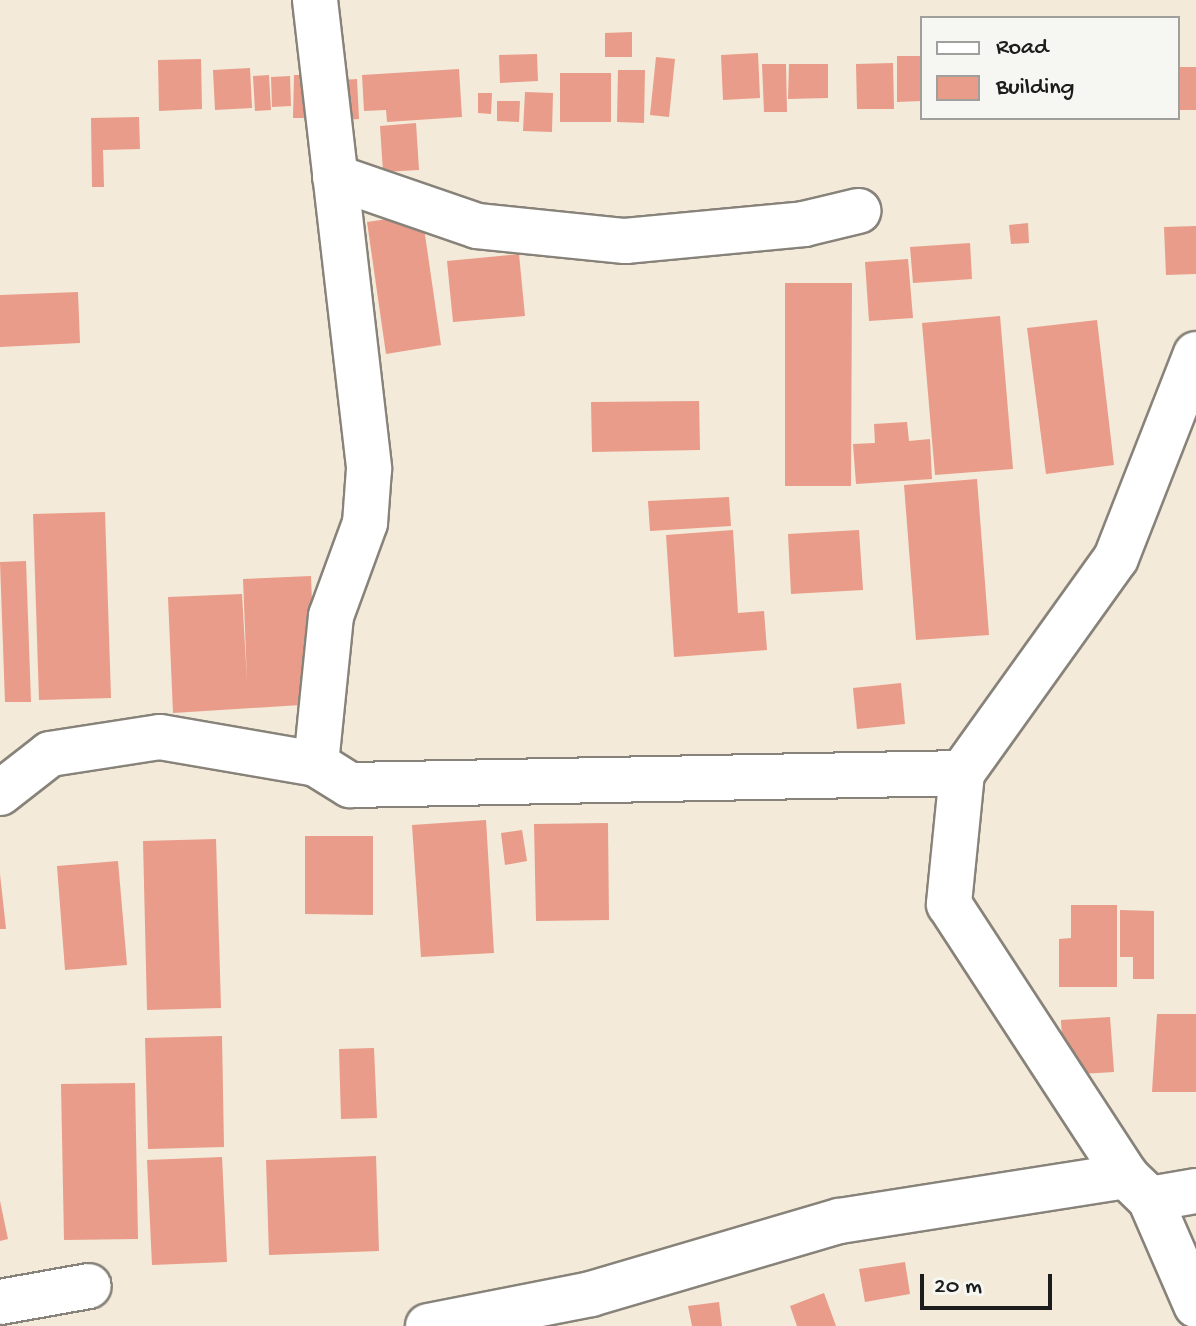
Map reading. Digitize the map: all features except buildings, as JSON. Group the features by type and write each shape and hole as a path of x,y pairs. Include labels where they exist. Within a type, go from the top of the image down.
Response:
{"street":[{"path":"315,0 369,469 365,523 331,616 316,764"},
{"path":"335,177 477,226 625,241 804,224 858,211"},
{"path":"1196,354 1116,558 962,773 949,904 1138,1187 1196,1305"},
{"path":"0,793 50,754 160,737 316,764 350,785 962,773"},
{"path":"428,1326 591,1294 839,1221 1138,1187 1196,1191"},
{"path":"0,1302 89,1286"}]}
